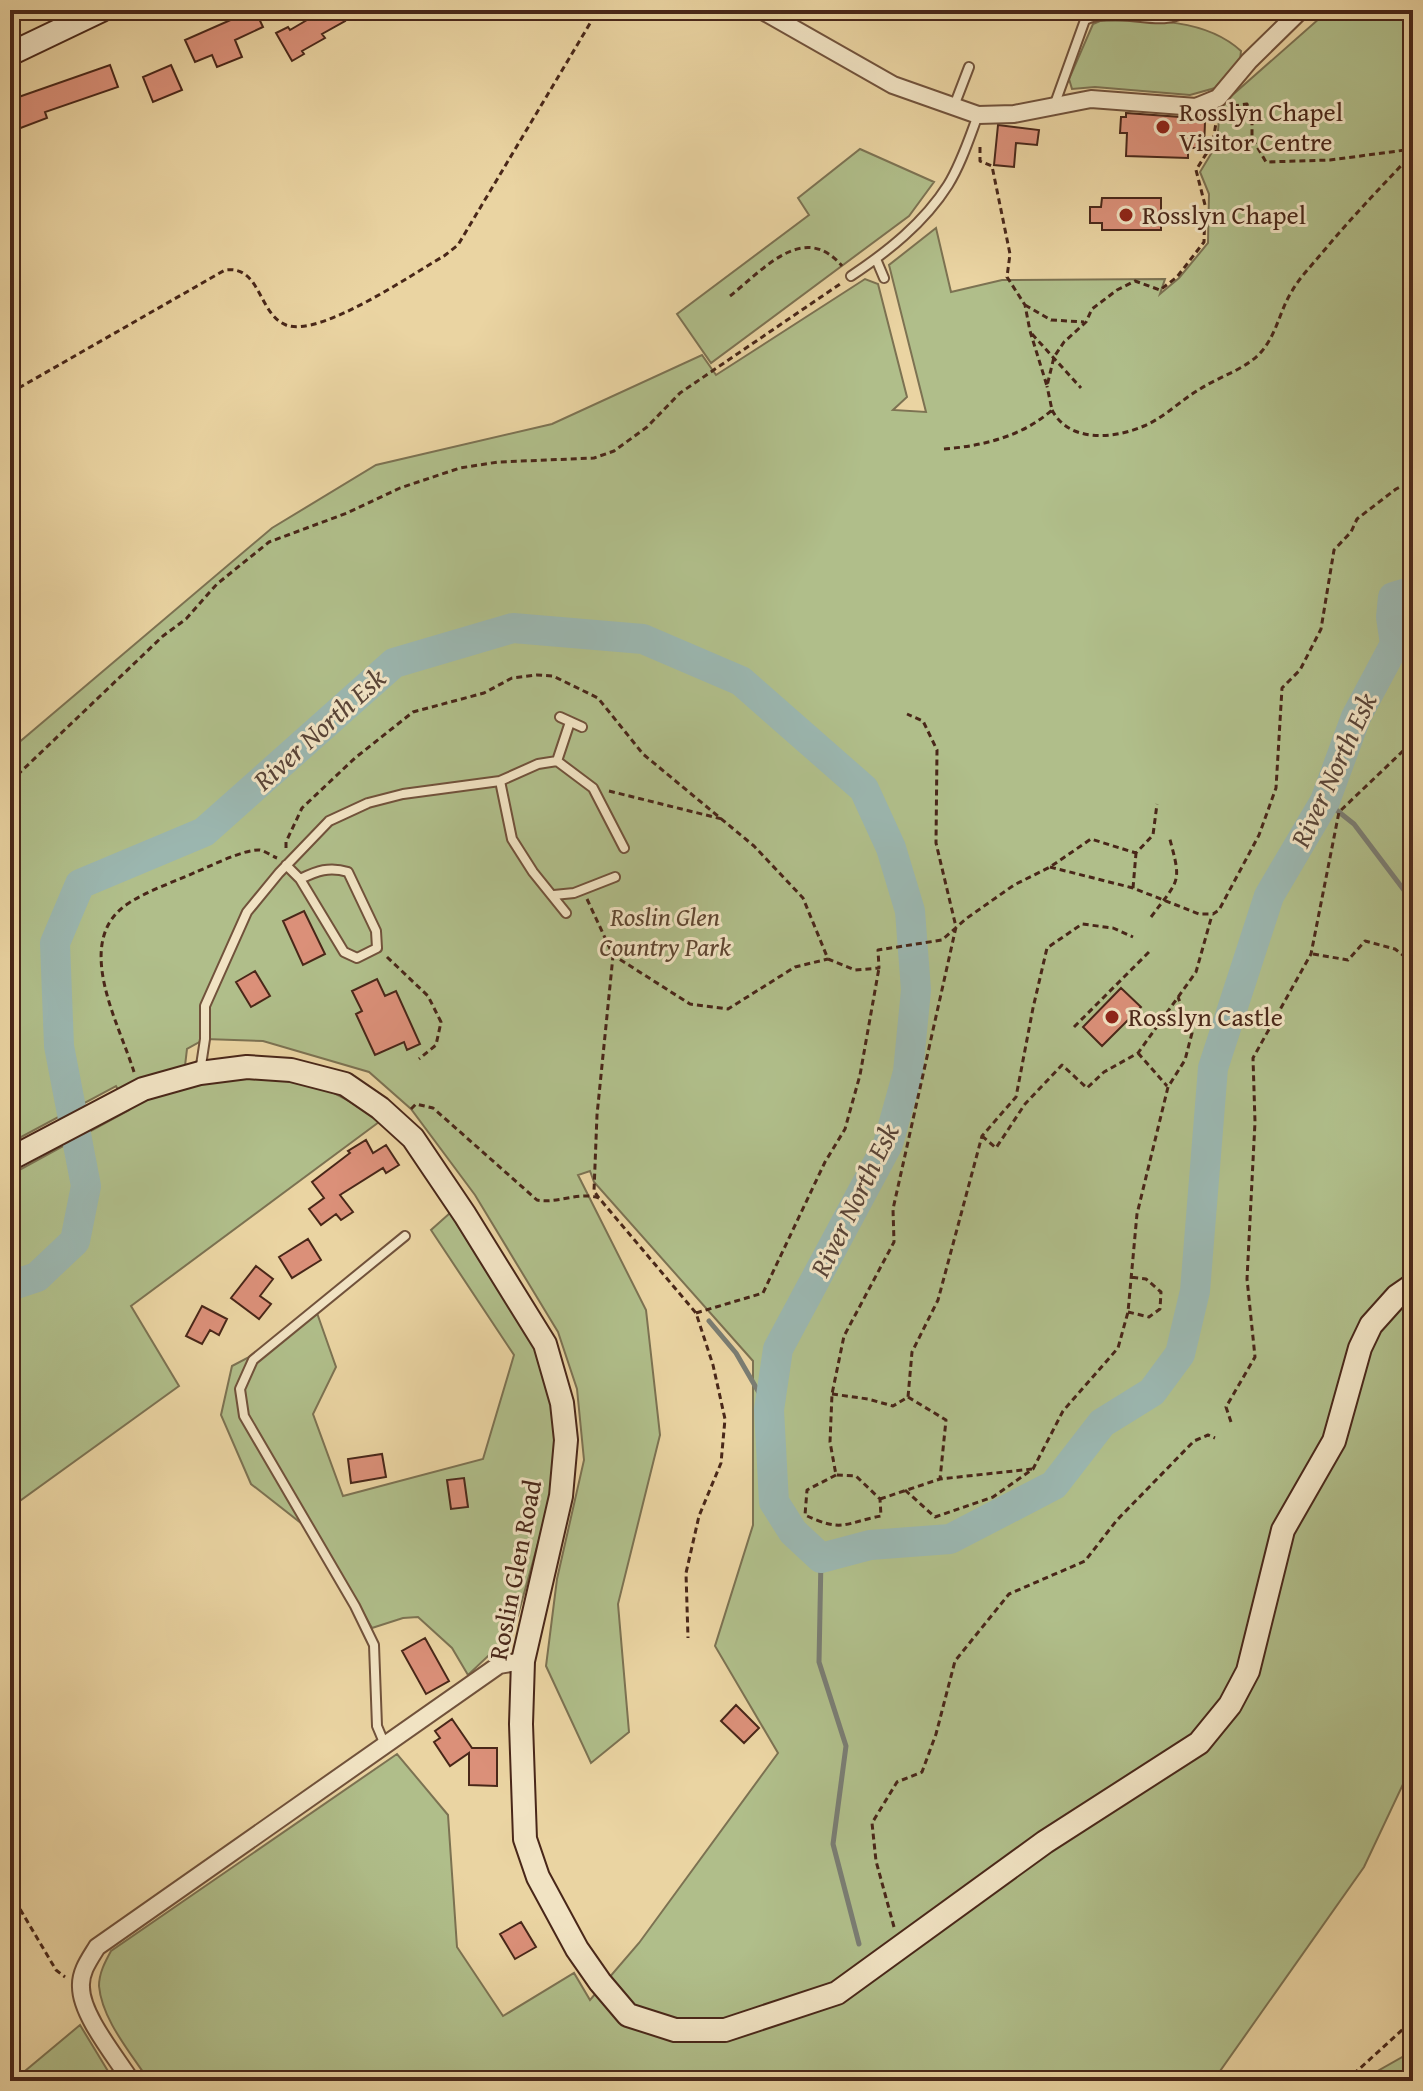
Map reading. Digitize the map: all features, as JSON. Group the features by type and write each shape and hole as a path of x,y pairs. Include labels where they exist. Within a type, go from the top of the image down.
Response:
{"main road":[{"path":"10,54 102,10"},
{"name":"Roslin Glen Road","path":"17,1155 143,1089 200,1073 247,1067 291,1070 345,1084 413,1138 545,1344 562,1403 566,1440 561,1496 523,1661 521,1724 525,1839 538,1877 577,1949 628,2015 675,2030 725,2030 837,1993 1045,1842 1199,1743 1230,1705 1248,1671 1283,1530 1334,1441 1360,1348 1371,1325 1397,1296 1413,1285"}],"street":[{"path":"761,10 893,85 978,115 1014,114 1091,99 1196,107 1218,98 1249,61 1301,10"},
{"path":"131,2081 89,2014 81,1988 84,1967 97,1947 499,1665 523,1661"}],"lane":[{"path":"1054,106 1085,20 1084,10"},
{"path":"1085,20 1106,14 1167,18 1179,16 1187,10"},
{"path":"954,106 969,67"},
{"path":"851,276 876,259 919,220 947,187 963,157 978,115"},
{"path":"876,259 884,278"},
{"path":"560,717 582,727"},
{"path":"557,761 570,722"},
{"path":"200,1073 205,1039 205,1006 247,912 329,821 368,803 403,794 500,781 538,764 557,761 593,788 624,848"},
{"path":"500,781 512,839 533,872 566,913"},
{"path":"288,864 344,952 357,958 377,948 376,931 348,872 319,870 300,879"},
{"path":"554,895 615,877"},
{"path":"386,1746 377,1726 374,1645 355,1606 244,1416 240,1389 253,1360 405,1236"}],"path":[{"path":"10,393 225,270 232,269 248,276 277,319 286,325 300,327 340,316 452,251 598,10"},
{"path":"1225,107 1247,104 1252,138 1266,162 1330,160 1413,151"},
{"path":"1047,386 1054,357 1064,342 1086,322 1092,309 1135,281 1160,290 1177,277 1204,242 1205,205 1196,170 1213,143 1217,112"},
{"path":"981,137 980,161 992,166 1010,254 1007,277 1025,305 1052,410 1059,424 1093,436 1118,434 1144,425 1262,352 1275,332 1291,292 1354,214 1413,151"},
{"path":"10,782 163,636 186,619 217,584 269,542 347,513 400,488 460,468 498,462 594,458 614,451 647,427 680,393 851,276 831,253 820,247 800,247 767,267 730,296"},
{"path":"1025,305 1051,320 1086,322"},
{"path":"1030,331 1081,388"},
{"path":"944,449 979,447 1038,423 1052,410"},
{"path":"1050,867 1133,888 1199,914 1213,914 1219,910 1259,835 1276,788 1282,688 1300,670 1321,629 1334,550 1351,532 1357,519 1396,489 1413,481"},
{"path":"288,864 286,842 302,808 355,758 413,712 484,693 512,678 553,676 598,698 643,754 754,846 803,898 828,959"},
{"path":"836,1475 830,1442 832,1394 844,1336 894,1242 893,1209 956,927 936,843 937,750 923,721 907,714"},
{"path":"1231,1422 1226,1407 1255,1357 1247,1279 1255,1122 1253,1058 1311,954 1339,812 1404,750 1413,736"},
{"path":"1404,750 1413,753"},
{"path":"593,788 725,820"},
{"path":"1133,888 1136,853 1153,835 1157,804"},
{"path":"1151,917 1178,882 1178,869 1169,836"},
{"path":"696,1313 763,1293 825,1162 845,1129 863,1061 879,968 878,950 942,940 1014,885 1050,867 1091,839 1136,853"},
{"path":"135,1076 102,975 100,952 106,927 127,904 225,860 259,850 288,864"},
{"path":"582,889 613,955 597,1115 594,1191 696,1313 713,1365 725,1419 721,1463 699,1516 686,1573 688,1638"},
{"path":"982,1136 996,1148 1025,1104 1062,1065 1087,1088 1104,1072 1138,1053 1196,972 1213,914"},
{"path":"908,1397 912,1352 938,1300 982,1136 1016,1097 1047,948 1082,924 1113,928 1133,937"},
{"path":"1311,954 1348,960 1365,941 1395,949 1413,963"},
{"path":"377,948 428,996 441,1022 436,1045 419,1059"},
{"path":"1074,1027 1149,952"},
{"path":"613,955 690,1004 728,1009 795,967 828,959 855,970 879,968"},
{"path":"905,1490 935,1517 993,1497 1033,1469 1063,1411 1118,1348 1128,1312 1137,1214 1168,1087 1185,1060 1192,1033 1178,997"},
{"path":"1138,1053 1168,1087"},
{"path":"1016,1097 1025,1104"},
{"path":"396,1123 416,1104 433,1108 537,1200 550,1203 591,1195 599,1198"},
{"path":"10,1107 17,1155"},
{"path":"1128,1312 1149,1317 1160,1309 1161,1292 1146,1279 1130,1277"},
{"path":"832,1394 893,1406 908,1397"},
{"path":"908,1397 946,1420 940,1479"},
{"path":"900,1948 876,1861 872,1823 897,1782 922,1772 936,1734 955,1661 1009,1594 1085,1561 1117,1520 1194,1441 1208,1435 1215,1438"},
{"path":"880,1499 940,1479 1033,1469"},
{"path":"836,1475 856,1476 880,1499 881,1516 848,1526 825,1524 805,1515 807,1490 836,1475"},
{"path":"10,1892 56,1970 81,1988"},
{"path":"1346,2081 1413,2020"}],"green space":[{"name":"Roslin Glen Country Park","path":"1329,10 1413,10 1413,1763 1364,1867 1213,2081 149,2081 118,2036 101,1999 100,1977 111,1951 397,1754 448,1815 457,1947 503,2016 574,1973 590,2000 639,1943 778,1753 715,1646 753,1525 753,1361 594,1182 590,1171 578,1175 646,1310 660,1435 618,1604 629,1732 591,1763 546,1666 557,1579 584,1460 577,1389 558,1332 475,1195 411,1109 369,1072 263,1041 205,1039 187,1049 185,1066 191,1085 246,1075 284,1078 333,1093 379,1122 131,1306 179,1386 10,1508 10,1175 129,1110 116,1086 10,1143 10,750 272,528 376,465 552,424 702,355 716,375 865,279 878,284 907,397 893,410 926,412 889,265 936,228 951,292 1002,280 1165,279 1160,294 1179,278 1208,243 1209,194 1200,172 1217,144 1220,106"},
{"path":"1100,21 1156,21 1193,26 1226,40 1241,51 1240,60 1215,88 1190,95 1095,87 1072,89 1069,79 1093,24"},
{"path":"860,149 934,182 909,216 711,363 677,314 809,215 798,198"},
{"path":"450,1213 534,1347 554,1405 557,1441 551,1497 518,1615 503,1642 468,1675 452,1648 418,1617 403,1618 372,1628 320,1538 251,1484 221,1415 232,1366 276,1343 317,1313 336,1367 313,1414 343,1496 483,1459 514,1355 431,1230"},
{"path":"80,2025 114,2081 13,2081"},
{"path":"1413,2051 1413,2081 1360,2081"}],"building":[{"path":"229,10 255,10 263,27 235,40 242,57 217,67 212,55 195,62 185,40 233,19"},
{"path":"324,10 339,10 345,21 322,34 325,38 302,51 304,54 292,61 276,33 288,27 290,30"},
{"path":"110,65 118,87 45,112 47,118 10,132 10,100"},
{"path":"171,65 182,90 153,102 143,77"},
{"name":"Rosslyn Chapel Visitor Centre","path":"1126,113 1194,118 1193,121 1205,122 1204,148 1188,148 1188,158 1126,156 1127,133 1120,133 1121,117 1126,117"},
{"path":"998,125 1039,130 1037,145 1016,143 1014,167 994,165"},
{"name":"Rosslyn Chapel","path":"1102,198 1161,198 1161,230 1102,230 1102,223 1090,223 1090,207 1101,207"},
{"path":"304,911 325,954 303,965 283,921"},
{"path":"255,971 270,996 251,1007 236,982"},
{"path":"377,979 385,996 396,991 420,1044 407,1050 404,1042 375,1055 356,1014 362,1011 352,991"},
{"name":"Rosslyn Castle","path":"1121,988 1141,1007 1102,1046 1083,1027"},
{"path":"366,1140 373,1153 386,1145 399,1165 386,1173 383,1168 340,1195 353,1212 341,1220 336,1214 321,1225 309,1209 324,1198 312,1182"},
{"path":"308,1239 321,1260 292,1278 279,1257"},
{"path":"256,1266 273,1279 260,1296 271,1304 259,1319 231,1298"},
{"path":"202,1306 227,1319 219,1335 210,1330 202,1344 186,1336"},
{"path":"382,1454 386,1477 351,1483 348,1459"},
{"path":"464,1478 468,1507 451,1509 447,1480"},
{"path":"425,1638 449,1681 426,1694 402,1651"},
{"path":"736,1705 759,1728 744,1743 721,1721"},
{"path":"452,1719 472,1748 497,1748 497,1786 469,1785 469,1753 450,1766 434,1742 440,1738 435,1731"},
{"path":"521,1922 536,1947 515,1959 500,1934"}],"waterway":[{"name":"River North Esk","path":"10,1286 37,1277 75,1241 86,1186 59,1046 55,943 80,884 204,832 394,663 513,628 643,639 741,681 864,789 891,848 910,911 916,990 908,1072 888,1144 778,1349 769,1410 774,1502 793,1532 821,1558 870,1545 950,1539 1054,1485 1102,1423 1152,1392 1180,1354 1195,1291 1213,1068 1269,896 1325,801 1356,717 1395,644 1391,617 1393,597 1413,591"},
{"path":"1325,801 1354,824 1413,902"},
{"path":"709,1321 736,1353 769,1410"},
{"path":"821,1558 819,1662 846,1746 833,1844 859,1944"}],"place":[{"name":"Rosslyn Chapel Visitor Centre","path":"1163,127"},
{"name":"Rosslyn Chapel","path":"1126,215"},
{"name":"Rosslyn Castle","path":"1112,1017"}]}
